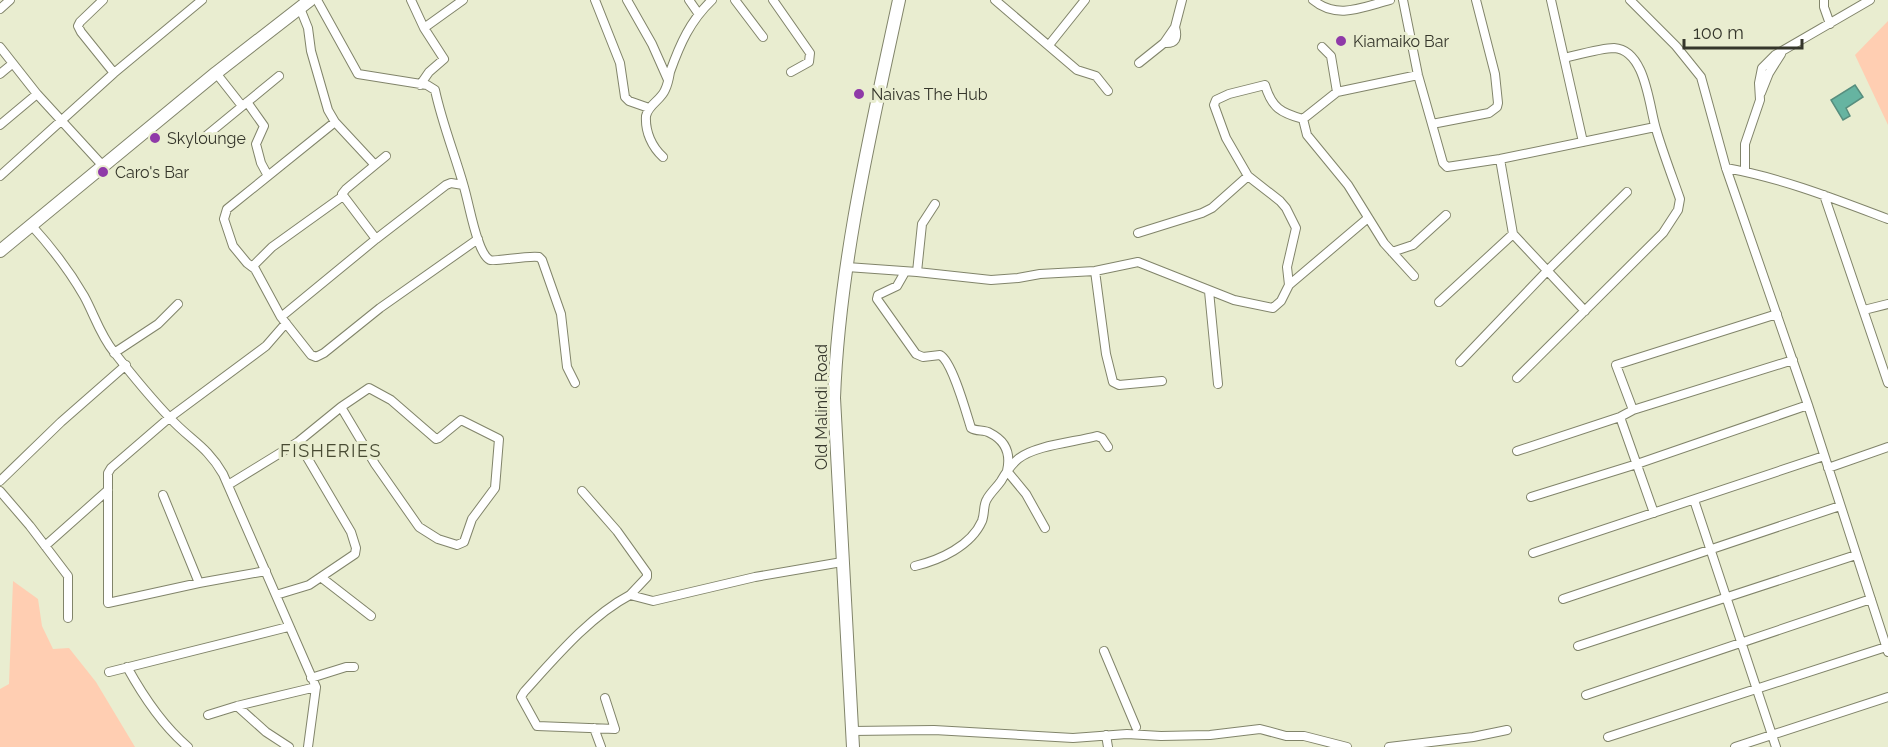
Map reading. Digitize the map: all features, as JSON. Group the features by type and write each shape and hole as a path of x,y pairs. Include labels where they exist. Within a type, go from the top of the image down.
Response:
{"main road":[{"name":"Old Malindi Road","path":"853,747 834,398 836,345 869,141 899,0"},
{"path":"0,251 216,73 305,4"}],"street":[{"path":"0,9 10,0"},
{"path":"104,0 78,26 114,73"},
{"path":"0,176 114,73 202,0"},
{"path":"317,0 358,74 420,84 435,90 478,239 486,257 491,261 535,256 542,260 561,314 567,367 575,383"},
{"path":"411,0 424,28 444,58 420,84"},
{"path":"424,28 463,0"},
{"path":"595,0 620,63 622,90 625,97 629,101 649,108"},
{"path":"627,0 652,44 668,80"},
{"path":"688,0 698,13"},
{"path":"663,157 656,151 649,137 646,116 649,108 661,98 690,25 698,13 712,0"},
{"path":"735,0 763,37"},
{"path":"773,0 810,53 809,62 791,72"},
{"path":"995,0 1077,70 1096,76 1108,91"},
{"path":"1049,45 1085,0"},
{"path":"1139,63 1164,43 1175,27 1182,0"},
{"path":"1313,0 1329,10 1341,12 1390,0"},
{"path":"1403,0 1418,75 1443,163 1447,167 1500,159 1655,127"},
{"path":"1432,124 1489,113 1497,107 1495,74 1476,0"},
{"path":"1551,0 1583,142"},
{"path":"1608,737 1887,649 1793,360 1726,168 1701,77 1676,46 1630,0"},
{"path":"1824,0 1830,24"},
{"path":"1745,171 1745,144 1760,100 1762,68 1783,51 1870,0"},
{"path":"305,4 311,51 328,110 335,122 375,165"},
{"path":"0,47 37,94 103,166"},
{"path":"1322,47 1331,56 1337,92"},
{"path":"1517,378 1663,233 1678,210 1680,199 1655,127 1647,87 1630,57 1614,48 1564,58"},
{"path":"0,74 12,64"},
{"path":"216,73 264,126 256,144 261,163 268,176"},
{"path":"1303,119 1337,92 1418,75"},
{"path":"201,140 279,76"},
{"path":"1289,285 1287,267 1296,228 1286,208 1248,176 1226,138 1214,101 1229,94 1265,85 1274,105 1288,115 1303,119"},
{"path":"0,126 37,94"},
{"path":"1303,119 1307,135 1348,185 1384,243 1414,276"},
{"path":"335,122 227,208 224,214 226,231 233,246 258,273 283,320 311,355 320,356 380,308 478,239"},
{"path":"252,267 272,247 343,196 346,189 386,156"},
{"path":"1500,159 1514,234 1585,311"},
{"path":"1726,168 1745,171 1824,195 1888,219"},
{"path":"1138,233 1212,208 1248,176"},
{"path":"266,571 108,603 108,474 111,468 170,418 266,346 283,320 376,239 446,184 464,185"},
{"path":"1460,362 1627,192"},
{"path":"1824,195 1888,383"},
{"path":"343,196 376,239"},
{"path":"916,272 922,224 935,204"},
{"path":"1392,252 1413,244 1446,215"},
{"path":"847,267 991,280 1095,271 1138,262 1244,303 1273,308 1281,301 1289,285 1368,218"},
{"path":"32,226 63,262 85,297 103,336 114,353 126,365 146,393 170,418 208,451 217,464 266,571 310,678 316,687 309,747"},
{"path":"1439,302 1514,234"},
{"path":"1095,271 1106,354 1113,382 1119,385 1162,381"},
{"path":"905,272 897,286 877,296 877,299 916,354 923,357 940,355 946,359 960,391 971,428 990,432 1006,446 1010,460 1001,482 986,500 982,520 969,539 960,547 937,559 915,566"},
{"path":"1209,291 1218,384"},
{"path":"114,353 163,320 178,304"},
{"path":"1864,310 1888,304"},
{"path":"1633,410 1616,365 1777,314"},
{"path":"1517,452 1620,417 1633,410 1793,360"},
{"path":"0,481 60,422 126,365"},
{"path":"228,485 298,442 341,407 369,388 391,400 436,438 461,420 497,437 499,442 495,488 472,519 464,542 457,545 447,542 424,532 419,527 375,464 341,407"},
{"path":"1531,497 1637,464 1808,405"},
{"path":"1620,417 1654,513"},
{"path":"1007,471 1019,459 1031,452 1078,440 1100,436 1108,447"},
{"path":"276,595 309,585 322,578 355,554 356,548 351,532 298,442"},
{"path":"1828,468 1888,447"},
{"path":"1533,553 1824,456"},
{"path":"1007,471 1026,494 1045,528"},
{"path":"45,546 108,490"},
{"path":"0,491 64,570 68,579 68,618"},
{"path":"582,491 617,531 647,573 647,577 630,596 596,620 567,647 521,697 537,726 615,729 605,698"},
{"path":"163,495 199,583"},
{"path":"1694,500 1776,747"},
{"path":"1563,599 1840,506"},
{"path":"1578,646 1856,555"},
{"path":"630,596 653,601 755,577 842,562"},
{"path":"322,578 371,616"},
{"path":"1586,695 1871,599"},
{"path":"109,672 288,627"},
{"path":"1104,651 1136,727"},
{"path":"127,667 172,734 188,747"},
{"path":"310,678 346,667 354,667"},
{"path":"208,715 316,687"},
{"path":"1735,747 1888,697"},
{"path":"237,706 266,732 289,747"},
{"path":"594,728 601,747"},
{"path":"851,731 934,730 1073,738 1106,735 1210,735 1260,729 1313,744 1347,747"},
{"path":"1389,747 1507,730"},
{"path":"1106,735 1108,747"}],"shaded area":[{"path":"1888,21 1888,125 1855,55"},
{"path":"13,581 38,599 42,626 53,649 69,648 96,682 135,747 0,747 0,689 9,684"}],"water":[{"path":"1855,85 1863,97 1846,108 1850,116 1843,120 1831,100"}],"place":[{"name":"Kiamaiko Bar","path":"1341,41"},
{"name":"Naivas The Hub","path":"859,94"},
{"name":"Skylounge","path":"155,138"},
{"name":"Caro's Bar","path":"103,172"}],"district":[{"name":"FISHERIES","path":"331,450"}]}
